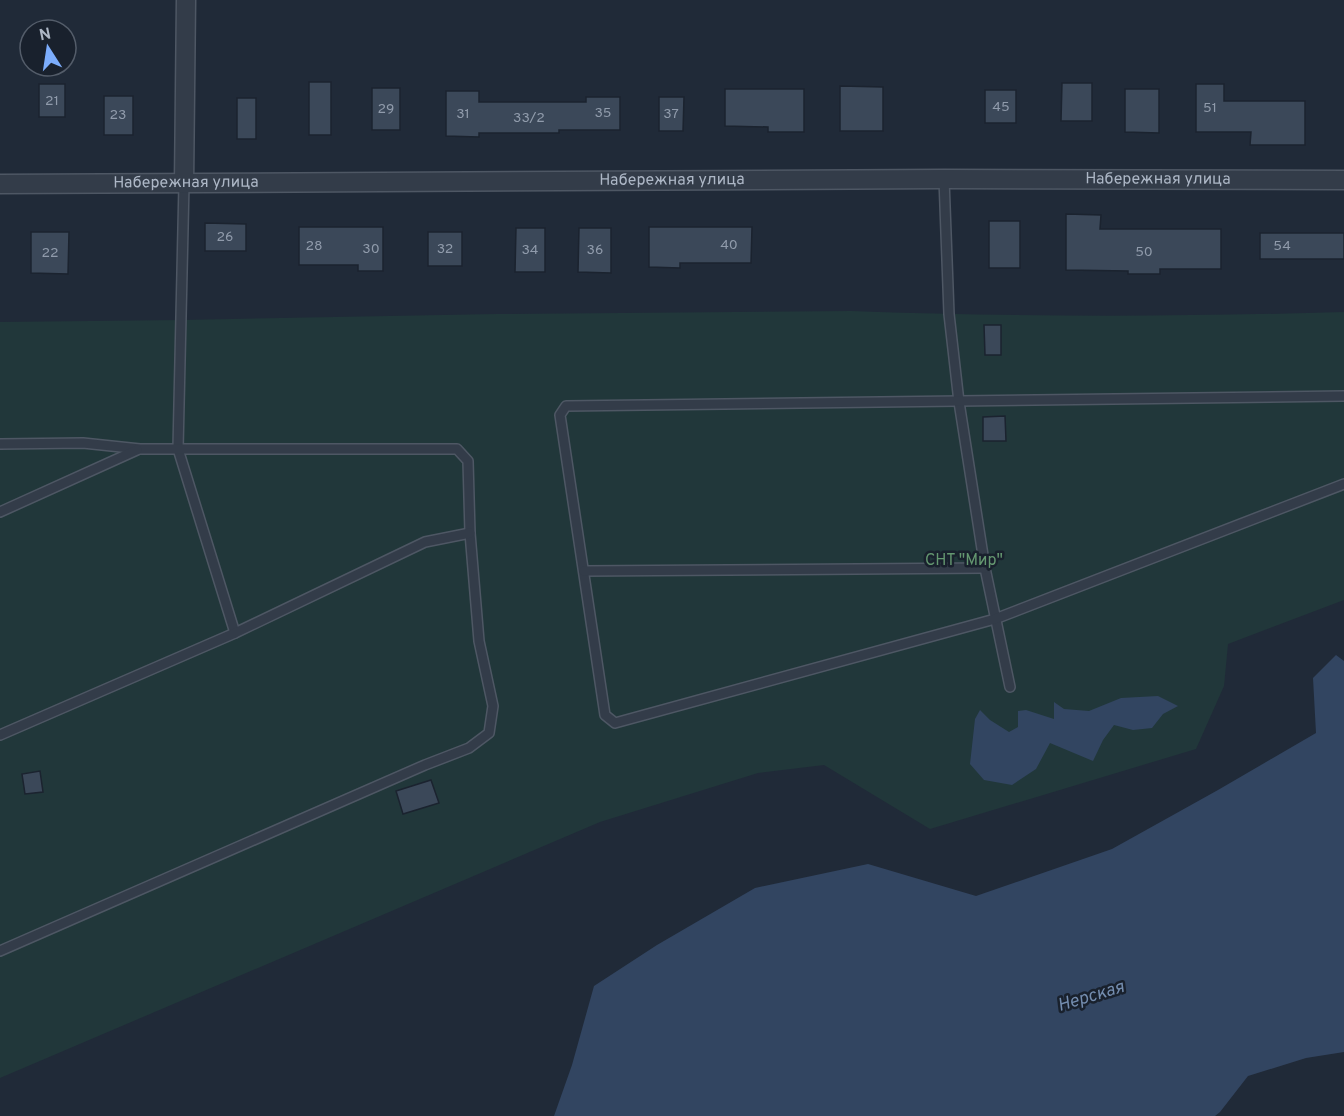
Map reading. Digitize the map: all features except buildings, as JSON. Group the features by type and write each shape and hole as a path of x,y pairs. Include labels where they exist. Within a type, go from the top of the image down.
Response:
{"street":[{"path":"184,184 186,0"},
{"name":"Набережная улица","path":"0,184 944,178 1344,180"}],"lane":[{"path":"944,178 949,314 958,402 984,568 1010,687"},
{"path":"184,184 178,449 235,633"},
{"path":"1344,396 566,406 560,415 605,715 615,723 995,619 1344,484"},
{"path":"0,444 83,443 140,449 457,449 468,460 470,533 479,641 493,706 489,733 469,748 404,774 0,951"},
{"path":"0,512 140,449"},
{"path":"0,735 235,633 425,542 470,533"},
{"path":"584,571 984,568"}],"green space":[{"name":"СНТ \"Мир\"","path":"851,311 1098,316 1344,312 1344,600 1228,644 1224,686 1196,749 930,829 824,765 758,773 600,822 0,1078 0,322"}],"water":[{"name":"Нерская","path":"1336,655 1344,661 1344,1052 1306,1058 1248,1076 1215,1116 554,1116 572,1065 594,986 657,945 755,888 868,864 976,896 1112,849 1316,733 1313,678"},
{"path":"1158,696 1178,706 1163,714 1152,728 1133,730 1114,725 1103,740 1093,761 1050,743 1036,769 1012,785 984,780 970,764 975,719 980,710 990,720 1009,732 1018,727 1018,711 1026,710 1054,719 1054,702 1064,709 1089,711 1121,698"}]}
